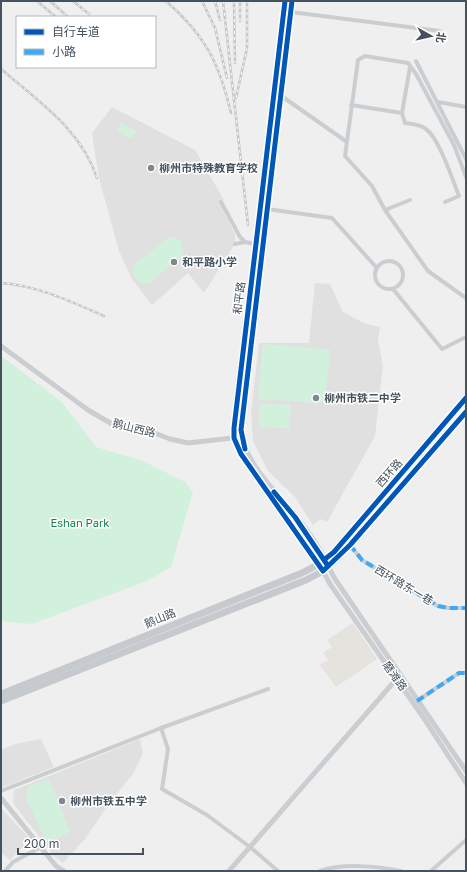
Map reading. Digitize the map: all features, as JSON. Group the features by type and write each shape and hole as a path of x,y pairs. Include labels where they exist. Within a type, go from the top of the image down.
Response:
{"main road":[{"name":"和平路","path":"285,1 237,394 234,438 241,454 324,565"},
{"name":"和平路","path":"292,1 240,430 247,454 324,565"},
{"name":"西环路","path":"324,565 466,398"},
{"name":"西环路","path":"324,565 350,545 466,412"},
{"name":"鹅山路","path":"1,694 324,565"},
{"name":"鹅山路","path":"1,701 306,580 324,565"}],"street":[{"path":"283,11 440,31"},
{"path":"466,177 454,145 416,74 408,63 365,56 358,60 345,156 372,186 385,210 428,271 466,298"},
{"path":"416,62 438,102 466,159"},
{"path":"410,67 402,112 405,123 420,125 428,130 442,155 459,196 445,202"},
{"path":"280,95 347,142"},
{"path":"438,102 466,107"},
{"path":"351,105 402,112"},
{"path":"385,210 410,200"},
{"path":"221,202 240,237 245,242"},
{"path":"267,209 332,218 376,267"},
{"path":"234,244 245,242 255,244"},
{"path":"388,261 393,261 400,266 403,275 397,287 393,289 383,289 376,282 374,277 376,267 388,261"},
{"path":"393,289 442,349 466,337"},
{"name":"鹅山西路","path":"1,346 88,410 112,424 133,430 152,432 170,439 188,443 241,437"},
{"name":"西环路东一巷","path":"350,545 362,560 438,606 449,608 466,608"},
{"name":"磨滩路","path":"324,565 330,584 398,677 466,783"},
{"path":"418,701 459,673 466,673"},
{"path":"229,871 398,677"},
{"name":"磨滩路","path":"398,677 418,701 466,771"},
{"path":"1,791 161,728 268,689"},
{"path":"161,728 168,749 162,789 207,815 250,847 278,871"},
{"path":"1,798 56,866 64,871"},
{"path":"431,871 466,840"},
{"path":"5,871 13,862 41,847"},
{"path":"320,871 331,867 342,866 400,871"}],"shaded area":[{"path":"112,107 195,150 224,200 219,203 235,234 235,244 204,293 188,273 152,305 132,279 119,251 100,182 92,133"},
{"name":"柳州市铁二中学","path":"315,283 330,284 343,312 364,323 380,327 378,340 383,366 375,436 327,522 320,519 313,525 295,497 268,471 253,441 251,413 259,343 309,343"},
{"path":"353,623 377,659 336,687 320,665 328,660 323,653 332,647 327,640"},
{"path":"41,739 54,767 1,788 1,750 15,744"},
{"name":"柳州市铁五中学","path":"140,739 143,753 133,774 112,799 85,839 63,863 54,856 13,803 14,790"},
{"path":"1,808 30,839 10,860 1,853"}],"green space":[{"path":"121,123 136,131 132,139 117,131"},
{"path":"170,237 181,241 183,255 149,283 141,283 133,275 135,264"},
{"path":"263,344 330,350 325,403 258,399"},
{"name":"Eshan Park","path":"1,356 62,402 96,447 141,460 185,482 193,492 171,567 147,581 32,624 1,621"},
{"path":"259,404 290,405 289,428 259,427"},
{"path":"49,779 70,832 47,843 27,800 28,787"}],"railway":[{"path":"37,1 55,16"},
{"path":"50,1 67,16"},
{"path":"73,1 89,14"},
{"path":"166,1 191,26 209,51 221,79 231,113"},
{"path":"202,1 215,28 227,78"},
{"path":"215,1 220,20"},
{"path":"223,1 248,225"},
{"path":"234,1 235,63"},
{"path":"240,1 240,21"},
{"path":"236,98 247,48 247,1"},
{"path":"1,69 57,117 69,130 90,161 97,178"},
{"path":"1,283 28,287 41,291 104,316"}],"marked path":[{"path":"350,545 362,560 438,606 449,608 466,608"},
{"path":"417,701 459,673 466,673"}],"cycle path":[{"path":"285,1 234,428 234,438 241,454 323,571 350,545 466,412"},
{"path":"245,449 241,430 292,1"},
{"path":"325,559 334,552 466,398"},
{"path":"274,492 295,517 328,566"}],"place":[{"name":"柳州市特殊教育学校","path":"151,168"},
{"name":"和平路小学","path":"174,262"},
{"name":"柳州市铁二中学","path":"316,398"},
{"name":"柳州市铁五中学","path":"62,801"}]}
